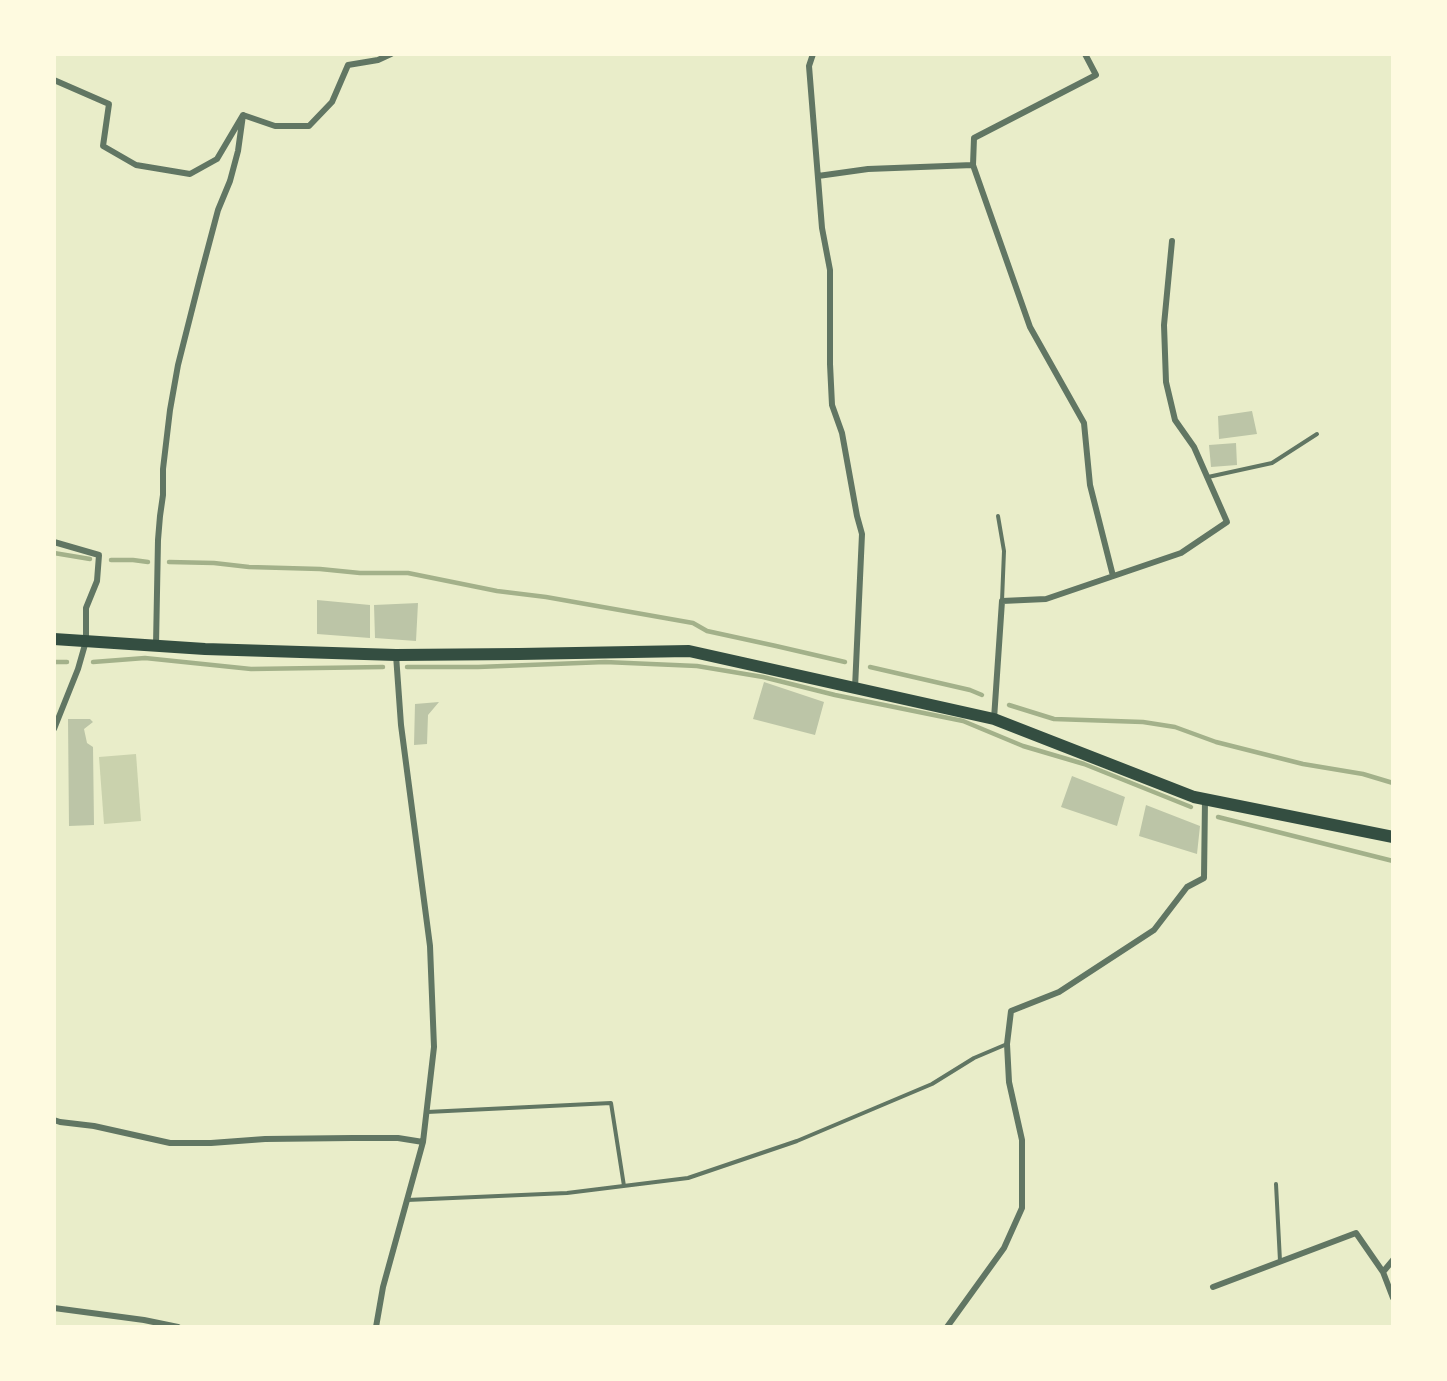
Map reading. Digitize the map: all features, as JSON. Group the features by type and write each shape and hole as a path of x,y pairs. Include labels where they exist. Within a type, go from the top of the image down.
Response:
{"main road":[{"path":"54,639 217,650 396,655 689,651 994,719 1194,797 1393,837"}],"street":[{"path":"243,115 276,126 309,126 332,102 348,64 378,60 391,54"},
{"path":"813,54 808,66 822,228 830,270 832,405 842,433 862,534 855,688"},
{"path":"1085,54 1096,75 974,138 973,165 1030,327 1084,423 1090,486 1113,576"},
{"path":"54,80 109,104 103,146 136,165 190,174 217,159 243,115"},
{"path":"156,646 158,540 170,410 178,365 200,278 218,210 230,181 238,151 243,115"},
{"path":"818,176 868,169 973,165"},
{"path":"994,719 1002,601 1046,599 1181,553 1227,522 1194,447 1174,420 1166,382 1164,325 1172,242"},
{"path":"54,542 99,555 97,581 86,608 86,641 78,669 54,729"},
{"path":"376,1327 383,1287 423,1142 434,1047 430,946 404,748 396,655"},
{"path":"947,1327 1005,1248 1022,1208 1022,1140 1009,1082 1006,1044 1011,1011 1059,992 1154,930 1187,887 1204,878 1204,799"},
{"path":"54,1120 94,1126 170,1143 352,1138 398,1138 423,1142"},
{"path":"1213,1287 1356,1233 1383,1272 1393,1298"},
{"path":"1383,1272 1393,1260"},
{"path":"54,1308 178,1327"}],"lane":[{"path":"1208,477 1272,463 1317,434"},
{"path":"998,516 1004,551 1002,601"},
{"path":"407,1200 567,1193 688,1178 797,1141 932,1084 974,1058 1006,1044"},
{"path":"427,1112 611,1103 624,1186"},
{"path":"1276,1184 1281,1262"}],"green space":[{"path":"136,754 141,821 104,824 99,757"}],"building":[{"path":"1252,411 1257,434 1219,439 1218,416"},
{"path":"1236,443 1237,465 1211,467 1209,445"},
{"path":"317,600 370,605 370,638 317,634"},
{"path":"418,603 416,641 375,638 374,605"},
{"path":"764,682 824,702 815,735 753,719"},
{"path":"439,702 428,715 427,744 414,745 415,704"},
{"path":"68,719 90,719 93,722 84,729 87,743 93,747 94,825 69,826"},
{"path":"1072,776 1125,797 1117,826 1061,807"},
{"path":"1146,805 1200,826 1197,854 1139,836"}],"waterway":[{"path":"54,553 90,559"},
{"path":"111,560 148,562"},
{"path":"169,562 360,573 408,573 497,591 546,597 693,623 707,631 845,662"},
{"path":"93,662 145,658 251,669 383,667"},
{"path":"54,662 67,662"},
{"path":"407,667 605,662 697,666 763,677 835,695 963,721 1023,746 1084,764 1191,807"},
{"path":"870,667 970,690 982,695"},
{"path":"1009,705 1054,719 1143,722 1175,727 1216,742 1303,764 1363,774 1393,783"},
{"path":"1218,817 1393,861"}]}
